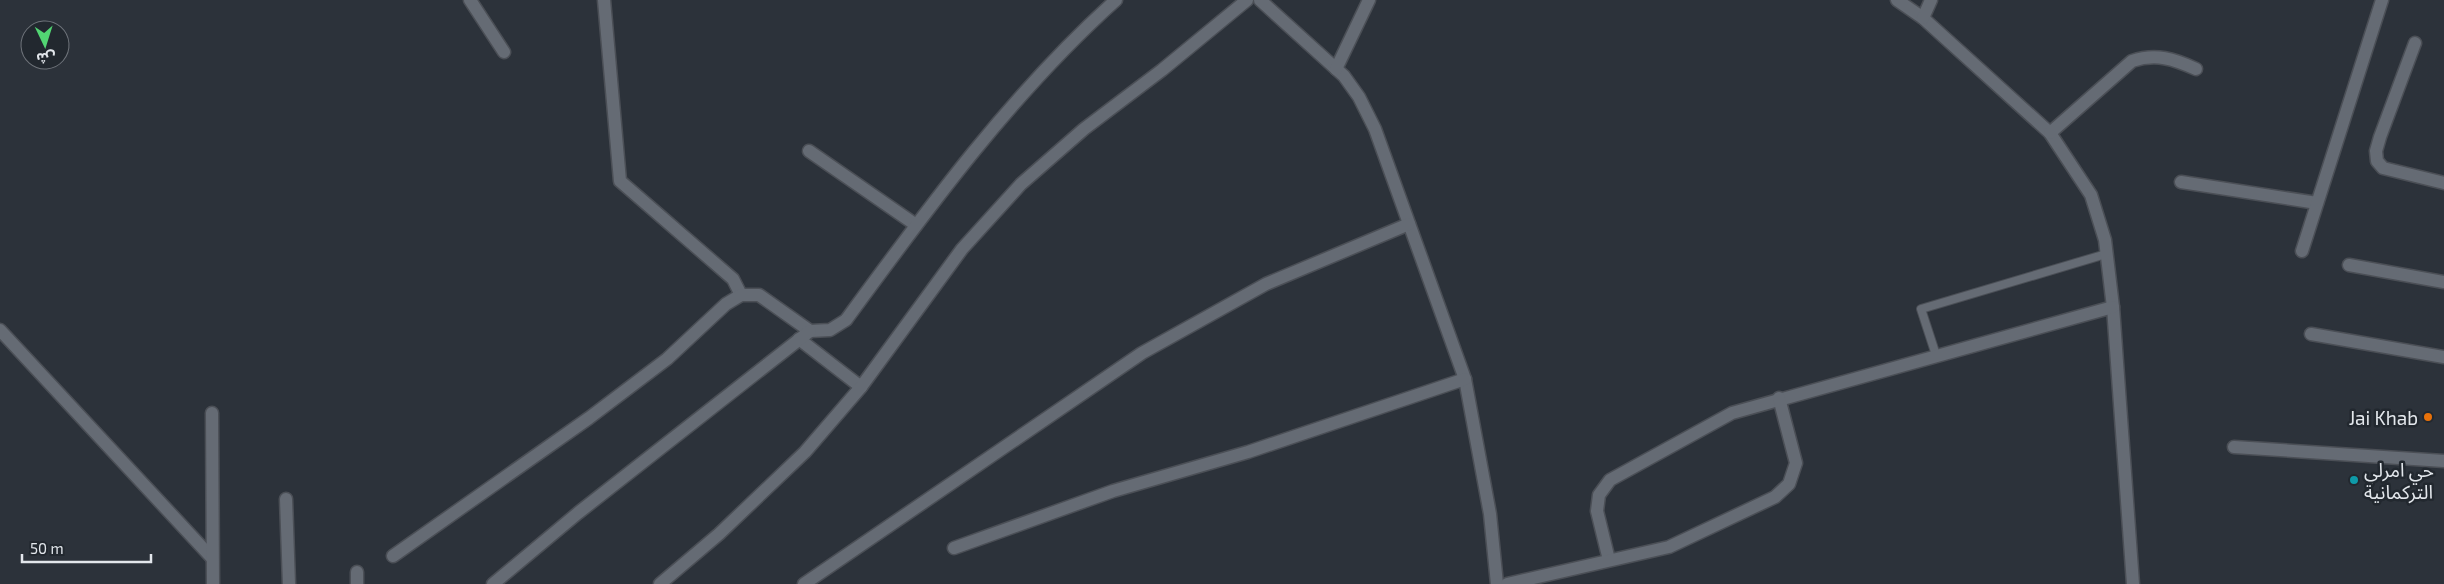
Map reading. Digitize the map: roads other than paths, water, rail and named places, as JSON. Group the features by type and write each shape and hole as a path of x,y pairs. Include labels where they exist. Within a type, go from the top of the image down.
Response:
{"street":[{"path":"470,0 504,52"},
{"path":"604,0 620,181 733,279 741,295"},
{"path":"493,584 578,512 799,339 810,331 830,330 846,320 916,225 999,123 1078,34 1116,0"},
{"path":"660,584 719,534 805,452 861,387 962,249 1022,184 1084,130 1162,70 1247,0"},
{"path":"1260,0 1344,76 1359,97 1375,129 1465,379 1490,514 1497,584"},
{"path":"1336,69 1369,0"},
{"path":"1897,0 1923,18 2050,133 2091,195 2105,240 2113,307 2133,584"},
{"path":"1923,18 1931,0"},
{"path":"2302,251 2382,0"},
{"path":"2415,43 2380,137 2376,150 2377,161 2383,168 2444,183"},
{"path":"2050,133 2132,61 2146,56 2172,58 2196,69"},
{"path":"809,151 916,225"},
{"path":"2181,182 2317,203"},
{"path":"804,584 1142,353 1266,284 1409,224"},
{"path":"2349,265 2444,282"},
{"path":"393,556 589,418 667,359 726,304 741,295 759,295 810,331"},
{"path":"1609,560 1597,511 1599,495 1610,480 1732,413 1779,398 2113,307"},
{"path":"0,330 212,558"},
{"path":"2311,334 2444,357"},
{"path":"799,339 861,387"},
{"path":"954,548 1113,491 1248,452 1465,379"},
{"path":"1507,584 1669,547 1775,497 1789,484 1796,463 1779,398"},
{"path":"212,413 212,584"},
{"path":"2234,447 2444,461"},
{"path":"286,499 288,584"}],"lane":[{"path":"1936,355 1921,310 2106,254"}],"place":[{"name":"Jai Khab","path":"2428,417"},
{"name":"حي امرلي التركمانية","path":"2354,480"}]}
